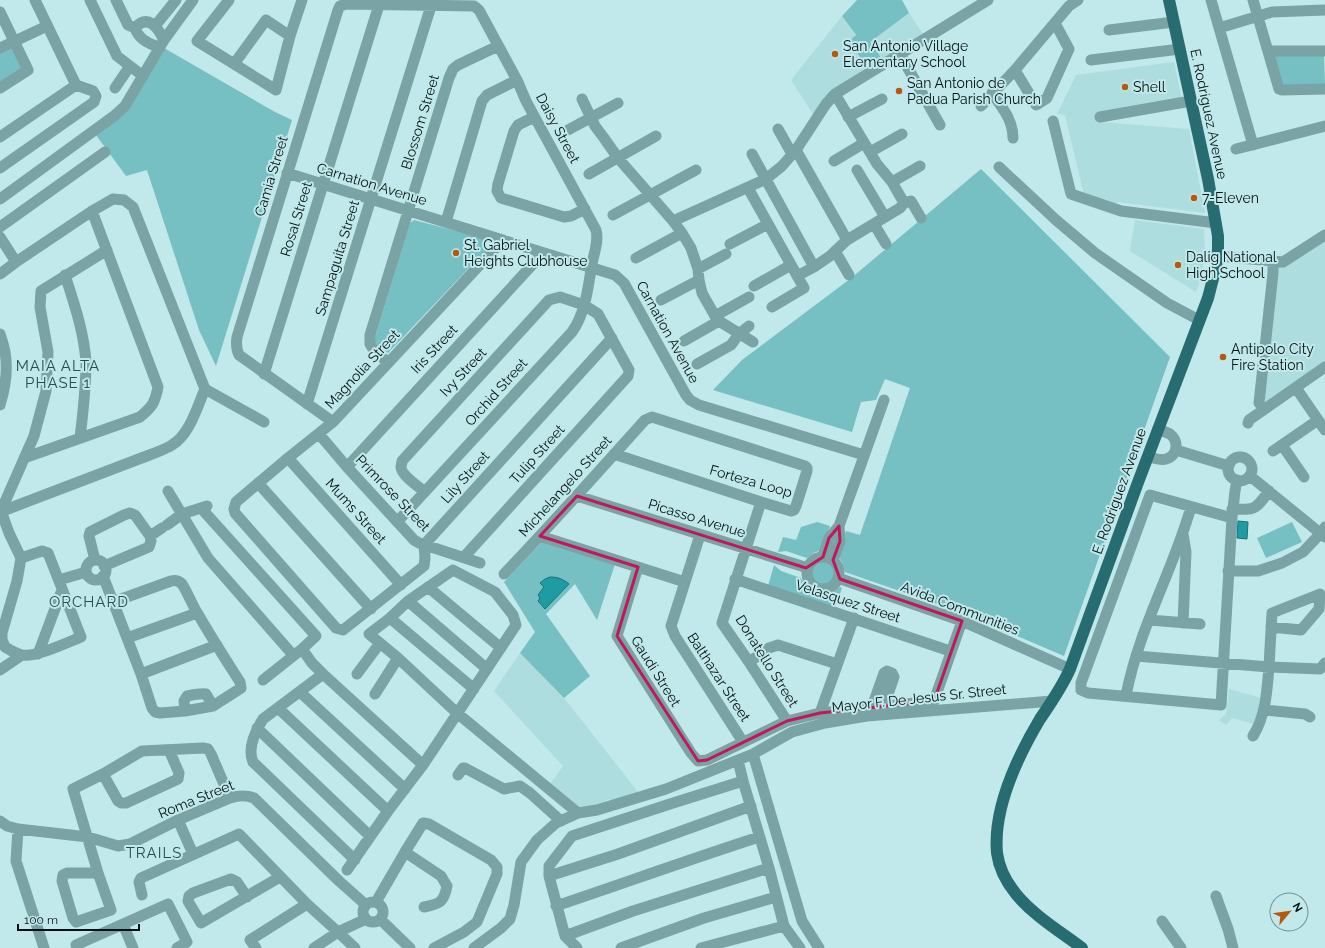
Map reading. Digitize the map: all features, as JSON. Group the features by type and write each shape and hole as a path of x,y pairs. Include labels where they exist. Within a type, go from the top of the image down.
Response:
{"main road":[{"name":"E. Rodriguez Avenue","path":"1082,948 1027,906 1016,894 1006,878 997,855 997,839 1001,807 1012,776 1040,719 1065,680 1070,669 1214,280 1218,256 1218,236 1216,223 1169,0"}],"street":[{"path":"0,168 94,102 96,96 93,91 76,84 35,0"},
{"path":"90,0 117,56 143,76"},
{"path":"116,0 128,25 135,28 141,39 162,44"},
{"path":"156,26 176,0"},
{"path":"0,199 114,116 125,106 162,44 193,0"},
{"path":"229,0 198,41 276,90 290,36 302,0"},
{"path":"673,221 766,179 782,166 794,152 826,104 835,94 988,0"},
{"path":"981,106 1015,70 1069,6 1078,0"},
{"path":"1211,0 1253,145"},
{"path":"1253,0 1279,89 1325,89"},
{"name":"Camia Street","path":"264,374 240,355 236,345 237,336 287,173 340,6 346,4 379,5"},
{"path":"379,5 431,6"},
{"name":"Rosal Street","path":"264,374 379,5"},
{"name":"Daisy Street","path":"431,6 474,6 479,10 517,80 534,117 585,209 597,235 591,268"},
{"name":"Sampaguita Street","path":"307,404 431,6"},
{"path":"1219,28 1272,12 1325,10"},
{"path":"0,12 28,70 0,88"},
{"path":"234,64 266,20 290,36"},
{"path":"135,28 143,22 149,22 156,26 162,44"},
{"path":"1109,30 1174,22"},
{"path":"1015,70 1036,106 1047,98 1069,49 1055,23"},
{"path":"0,48 47,26"},
{"name":"Blossom Street","path":"388,363 372,349 370,344 370,335 453,69 458,65 498,46"},
{"path":"1091,60 1180,49"},
{"path":"1269,51 1325,51"},
{"path":"900,54 940,125"},
{"path":"115,88 130,66"},
{"path":"446,222 482,101 487,95 517,80"},
{"path":"0,137 76,84"},
{"path":"835,94 877,164 892,182 904,202"},
{"path":"992,94 1007,114 1012,124 1013,138"},
{"path":"582,99 591,118 618,158 682,232 691,248 702,293 717,318 752,342"},
{"path":"848,117 882,99"},
{"path":"1100,117 1191,101"},
{"path":"568,130 618,102"},
{"path":"534,117 518,125 514,131 497,191 501,198 564,217 571,216 585,209"},
{"path":"1053,121 1071,194 1121,211 1216,223"},
{"path":"1236,149 1325,126"},
{"path":"778,129 794,152 847,240"},
{"path":"834,161 902,134"},
{"path":"589,174 656,136"},
{"path":"0,227 105,152"},
{"path":"752,154 814,267"},
{"path":"892,182 920,166"},
{"path":"1000,167 1056,220 1095,253 1167,303 1199,320"},
{"path":"613,215 696,170"},
{"path":"857,170 885,217"},
{"name":"Carnation Avenue","path":"287,173 615,275 622,280 690,400 699,405 864,455"},
{"path":"748,188 804,288 772,307"},
{"path":"0,274 92,211 113,199 124,200 133,207 205,389 264,422"},
{"path":"797,276 814,267 847,240 900,208 904,202 911,201 921,218"},
{"path":"24,458 140,417 152,408 156,398 158,387 92,211"},
{"path":"661,300 698,274 728,249 768,224"},
{"path":"874,224 886,244"},
{"path":"636,258 682,232"},
{"path":"1218,256 1283,262 1325,235"},
{"path":"0,237 16,262"},
{"name":"Magnolia Street","path":"371,608 343,630 336,628 235,513 234,509 236,502 333,422 503,240"},
{"path":"21,558 42,551 47,551 50,555 81,636 38,654 29,656 2,650 2,633 17,581 21,558 8,533 0,512 34,436 46,391 48,352 40,307 41,291 107,250"},
{"path":"835,251 849,275"},
{"name":"Iris Street","path":"347,467 543,253"},
{"path":"1259,403 1273,261"},
{"path":"754,286 791,265"},
{"name":"Orchid Street","path":"397,522 572,332 577,324 584,305 591,268"},
{"path":"65,275 80,325 86,360 85,397 80,438"},
{"name":"Ivy Street","path":"425,492 401,470 402,461 549,300 560,297 584,305"},
{"path":"684,341 749,297"},
{"path":"584,305 598,314 612,338"},
{"path":"697,364 731,345 749,326"},
{"path":"0,334 5,352 6,373 0,405"},
{"name":"Tulip Street","path":"464,557 628,376 629,370 612,338"},
{"name":"Lily Street","path":"424,545 612,338"},
{"path":"1248,423 1249,420 1325,368"},
{"path":"264,374 333,422"},
{"path":"1296,388 1323,425 1277,448 1304,477"},
{"path":"0,512 173,445 185,432 194,416 205,389"},
{"path":"828,559 813,560 808,568 808,578 814,586 818,588 823,589 832,586 838,578 838,569 828,559 829,538 839,526 884,400"},
{"name":"Michelangelo Street","path":"504,574 648,418"},
{"name":"Forteza Loop","path":"614,454 761,502 791,511 794,510 807,468 656,418 648,418"},
{"path":"1148,456 1158,459 1168,459 1173,456 1176,450 1174,438 1170,434 1158,429"},
{"name":"Primrose Street","path":"319,434 414,540 424,545 480,563"},
{"path":"1176,450 1229,466"},
{"path":"1240,457 1246,458 1250,462 1252,468 1250,476 1244,480 1238,480 1231,476 1229,466 1234,459 1240,457"},
{"name":"Mums Street","path":"288,458 401,585"},
{"path":"1228,571 1258,570 1282,563 1303,552 1324,533 1250,476"},
{"path":"1238,480 1232,514 1221,704 1088,693 1081,690 1081,683 1150,495 1191,507 1232,514 1258,507 1269,491"},
{"path":"258,483 371,608 424,566 424,545"},
{"path":"168,491 208,558 298,652 312,663 423,765"},
{"name":"Picasso Avenue","path":"577,496 808,568"},
{"name":"Donatello Street","path":"761,502 722,623 787,722"},
{"path":"150,536 182,514 205,507 316,636 263,680"},
{"path":"1126,696 1136,656 1183,533 1191,507"},
{"path":"38,654 61,585 86,572 89,563 101,567 149,547 151,541 150,536 135,516 130,513 90,532 89,536 101,567 113,602 141,674 153,710 160,713 185,711 184,701 187,696 202,694 206,694 213,706 239,690 241,684 197,613 181,583 175,580 171,581 113,602"},
{"path":"1183,533 1186,552 1183,623"},
{"name":"Balthazar Street","path":"700,535 671,626 675,636 743,742"},
{"path":"540,536 684,582"},
{"path":"86,572 92,579 98,579 101,567"},
{"name":"Gaudi Street","path":"638,567 617,636 691,754 698,761 707,760 743,742"},
{"path":"347,870 388,811 423,765 457,713 516,626 513,615 495,592 453,570 408,601 390,618 369,634 398,658 457,713 578,813"},
{"name":"Avida Communities","path":"838,578 962,621 1070,669"},
{"name":"Velasquez Street","path":"735,580 854,618 950,651"},
{"path":"428,587 501,648"},
{"path":"408,601 487,669"},
{"path":"127,638 197,613"},
{"path":"390,618 474,689"},
{"path":"820,713 854,618"},
{"path":"1149,620 1200,624"},
{"path":"743,742 787,722 820,713 934,701 950,651 962,621"},
{"path":"1253,736 1258,728 1264,710 1267,694 1271,627"},
{"path":"357,674 380,643"},
{"path":"141,674 217,645"},
{"path":"749,662 769,648 778,645 837,664"},
{"path":"0,670 22,655"},
{"path":"1136,656 1224,664 1320,669 1325,663"},
{"path":"375,694 398,658"},
{"path":"323,674 263,719 257,728 250,752 253,762 355,860"},
{"path":"300,692 405,789"},
{"name":"Mayor F. De Jesus Sr. Street","path":"474,948 501,928 510,919 522,862 537,840 556,823 578,813 597,810 651,794 753,754 792,732 825,723 867,716 1052,701"},
{"path":"278,708 388,811"},
{"path":"1264,710 1305,714 1310,717"},
{"path":"257,728 370,836"},
{"path":"98,873 67,873 63,875 62,881 74,921 79,922 110,910 73,789 103,774 142,751 203,748 208,749 211,754 230,798"},
{"path":"103,774 118,801 126,803 178,779 179,773 169,750"},
{"path":"753,754 802,921 819,948"},
{"path":"738,760 784,926 800,948"},
{"path":"458,775 463,768 465,768 504,789 520,786 561,821"},
{"path":"577,948 565,936 549,876 549,866 572,836 743,781"},
{"name":"Roma Street","path":"0,821 7,826 18,829 88,837 118,846 130,844 178,820 230,798 239,795 247,795 254,798 339,881 371,904"},
{"path":"549,876 618,854 751,806"},
{"path":"178,820 193,854"},
{"path":"371,904 382,906 382,916 378,921 372,922 366,919 363,910 371,904 423,823 429,824 491,860 497,867 497,874 477,922 464,932 434,948"},
{"path":"18,829 16,861 44,948"},
{"path":"142,895 139,882 141,878 239,834 306,904 355,948"},
{"path":"556,906 626,883 687,860 759,837"},
{"path":"405,852 441,876 447,886 445,896 440,902 433,906 424,908"},
{"path":"565,936 633,911 769,868"},
{"path":"247,897 237,882 231,879 193,894 189,896 188,900 201,923 247,897 280,877"},
{"path":"1216,896 1228,928 1233,948"},
{"path":"621,948 704,918 776,897"},
{"path":"76,945 168,904 187,942 177,948"},
{"path":"253,944 306,904"},
{"path":"314,948 338,932 366,919"},
{"path":"380,919 410,948"},
{"path":"1162,921 1181,948"},
{"path":"123,924 133,948"},
{"path":"701,948 784,926"}],"highlighted area":[{"path":"577,496 806,568 823,557 829,538 839,526 840,541 833,560 840,579 962,621 934,701 820,713 787,721 707,760 698,761 617,636 638,567 540,536"}],"shaded area":[{"path":"857,0 902,0 909,13 870,42 882,59 867,67 849,41 856,35 842,16"},
{"path":"909,13 923,34 882,59 870,42"},
{"name":"San Antonio Village Elementary School","path":"842,16 856,36 849,41 867,67 832,91 813,114 791,80"},
{"path":"13,48 23,69 0,85 0,53"},
{"path":"164,48 275,112 292,120 216,366 199,330 147,170 126,176 96,135"},
{"path":"1274,55 1324,55 1325,84 1282,86"},
{"path":"1174,62 1182,99 1100,122 1189,129 1205,213 1117,202 1118,207 1084,195 1065,115 1057,114 1076,75"},
{"path":"981,169 1170,357 1064,656 966,614 845,572 842,562 838,556 846,531 860,535 910,388 885,379 876,400 861,402 852,432 713,390 742,360 850,279"},
{"path":"414,220 482,238 486,242 485,251 388,353 376,346 374,341 410,223"},
{"name":"Dalig National High School","path":"1135,220 1204,229 1205,255 1202,274 1196,292 1130,251"},
{"path":"1325,241 1325,363 1260,407 1276,267 1285,267"},
{"path":"1238,521 1248,522 1247,539 1237,538"},
{"path":"817,522 830,526 822,551 815,552 807,558 786,551 778,552 783,537 796,540 801,527"},
{"path":"1292,522 1302,542 1266,558 1257,538"},
{"path":"542,542 615,564 597,620 575,584 546,614 590,676 564,698 520,653 535,632 504,582"},
{"path":"823,561 828,562 834,568 834,578 828,584 823,585 818,584 812,578 811,573 812,568 818,562"},
{"path":"774,565 781,571 801,578 808,589 818,594 829,594 840,587 842,588 835,608 768,586"},
{"path":"550,577 556,577 569,584 545,609 538,601 540,598 538,595 544,587 540,583"},
{"path":"520,653 564,698 639,793 612,803 609,799 598,805 575,810 547,788 563,766 494,691"},
{"path":"1229,689 1261,698 1254,724 1232,718 1226,725 1219,720 1226,714"}],"place":[{"name":"San Antonio Village Elementary School","path":"835,54"},
{"name":"Shell","path":"1125,87"},
{"name":"San Antonio de Padua Parish Church","path":"899,91"},
{"name":"7-Eleven","path":"1194,198"},
{"name":"St. Gabriel Heights Clubhouse","path":"456,253"},
{"name":"Dalig National High School","path":"1178,265"},
{"name":"Antipolo City Fire Station","path":"1223,357"}],"district":[{"name":"MAIA ALTA PHASE 1","path":"58,374"},
{"name":"ORCHARD","path":"89,602"},
{"name":"TRAILS","path":"154,853"}]}
